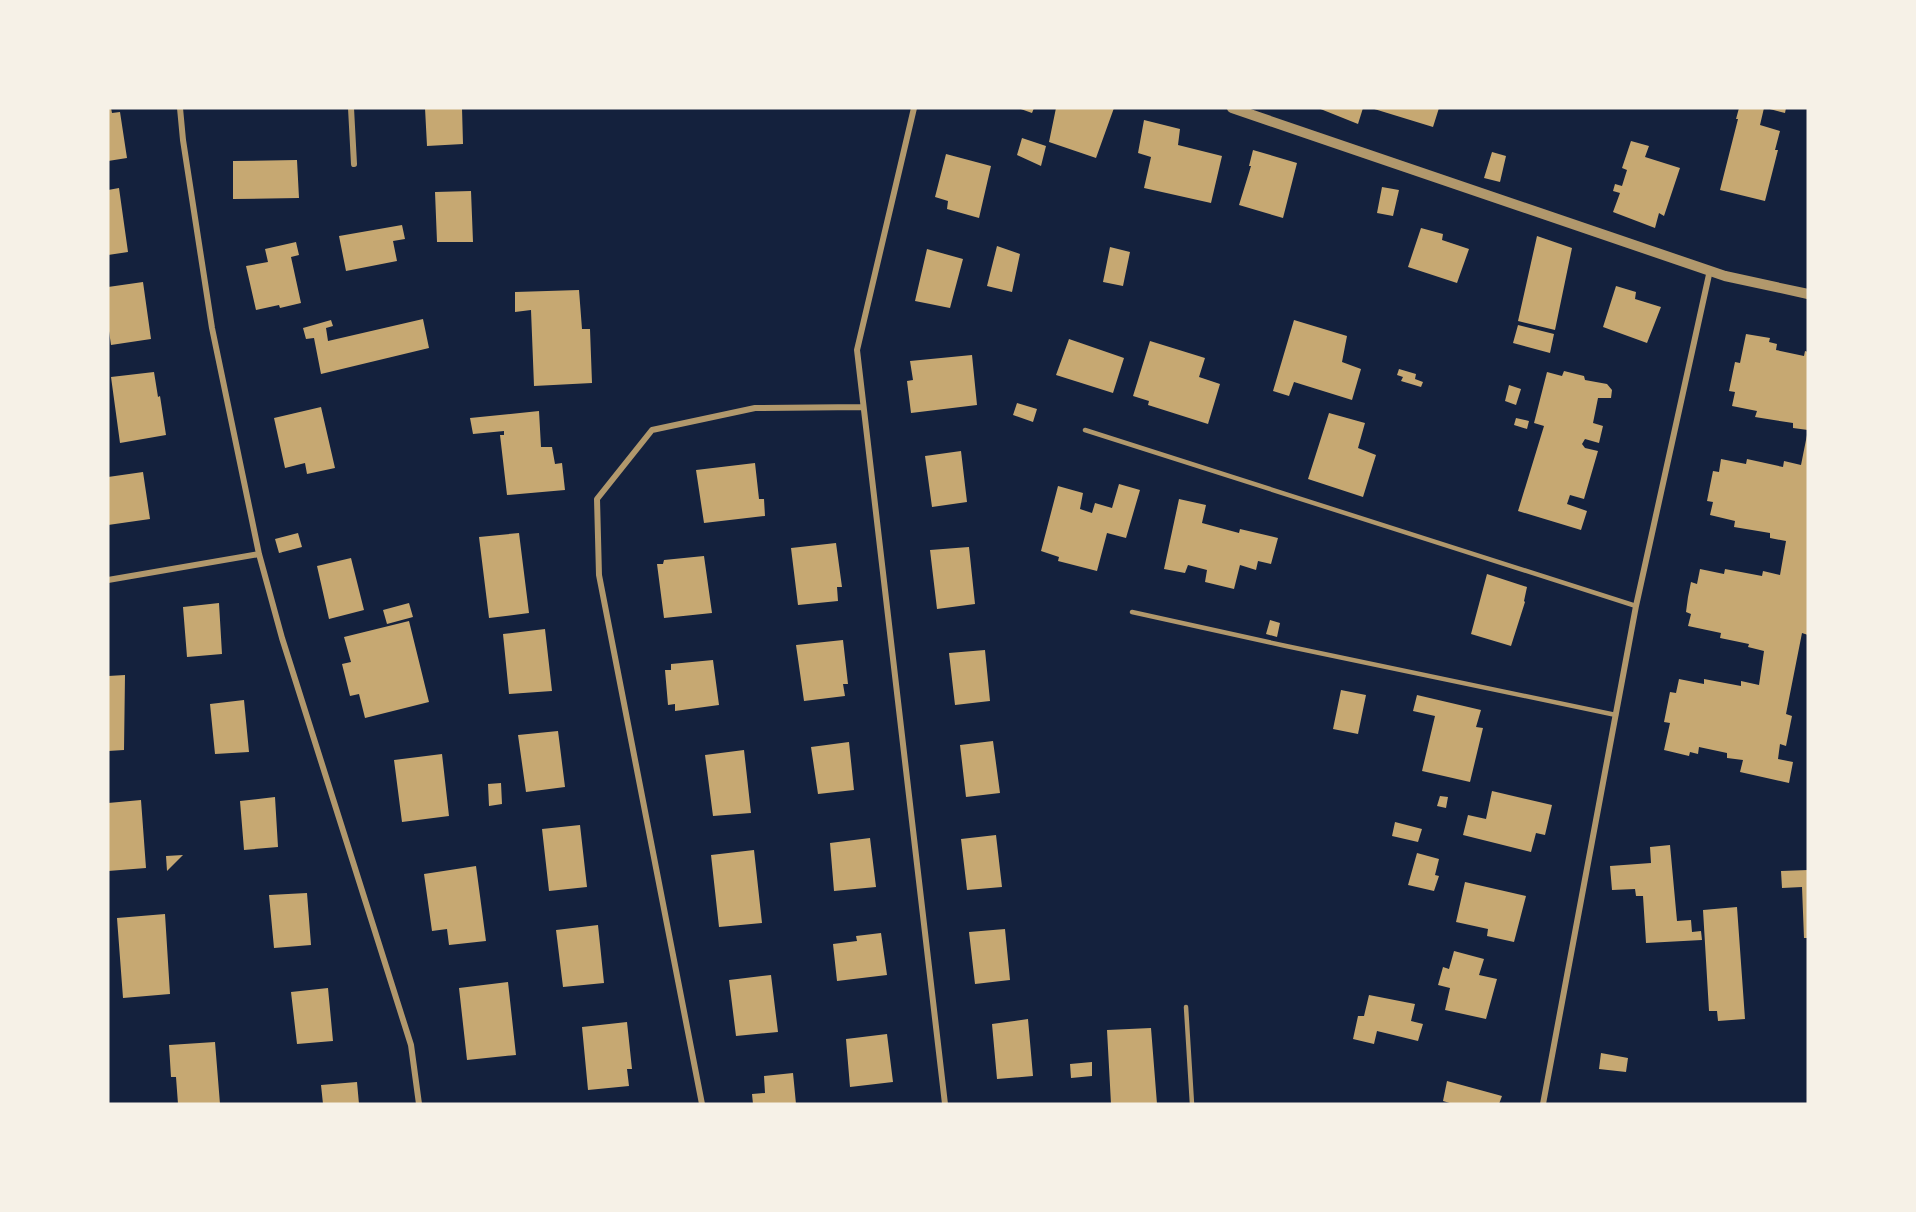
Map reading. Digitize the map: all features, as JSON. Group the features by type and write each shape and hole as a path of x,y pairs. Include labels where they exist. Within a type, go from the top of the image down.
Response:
{"street":[{"path":"180,108 212,328 259,554 282,638 411,1045 419,1104"},
{"path":"351,108 354,164"},
{"path":"914,108 857,350 945,1104"},
{"path":"1232,108 1725,276 1808,294"},
{"path":"1543,1104 1636,606 1710,270"},
{"path":"702,1104 598,575 597,499 652,430 755,408 863,407"},
{"path":"108,580 259,554"}],"lane":[{"path":"1085,430 1636,606"},
{"path":"1132,612 1616,715"},
{"path":"1186,1007 1192,1104"}],"building":[{"path":"108,108 111,108 112,113 120,112 127,158 108,161"},
{"path":"425,108 462,108 463,144 427,146"},
{"path":"1018,108 1034,108 1032,113"},
{"path":"1056,108 1114,108 1096,158 1049,142"},
{"path":"1318,108 1363,108 1358,124"},
{"path":"1371,108 1439,108 1433,127"},
{"path":"1739,108 1764,108 1760,125 1780,131 1775,150 1778,150 1765,201 1720,190"},
{"path":"1766,108 1786,108 1785,113"},
{"path":"1144,120 1180,129 1178,145 1222,156 1211,203 1144,188 1151,157 1138,153"},
{"path":"1022,138 1046,146 1041,166 1017,155"},
{"path":"1631,141 1649,146 1645,157 1680,168 1664,216 1659,213 1655,228 1613,212 1620,193 1613,191 1615,184 1622,186 1627,170 1622,168"},
{"path":"1253,150 1297,163 1283,218 1239,205 1251,166 1249,166"},
{"path":"1492,152 1506,156 1500,182 1484,178"},
{"path":"946,154 991,166 979,218 947,209 948,201 935,197"},
{"path":"297,160 299,198 233,199 233,161"},
{"path":"1382,187 1399,190 1393,216 1377,213"},
{"path":"119,188 128,252 108,255 108,190"},
{"path":"471,191 473,242 437,242 435,192"},
{"path":"402,225 405,239 393,241 397,261 346,271 339,236"},
{"path":"1421,228 1443,234 1442,240 1469,249 1457,283 1408,267"},
{"path":"1537,236 1572,248 1555,330 1518,321"},
{"path":"296,242 299,255 291,257 301,303 256,310 246,266 268,262 265,249"},
{"path":"997,246 1020,254 1012,292 987,286"},
{"path":"1110,247 1130,252 1123,286 1103,282"},
{"path":"927,249 963,259 950,308 915,301"},
{"path":"143,282 151,339 111,345 108,324 108,287"},
{"path":"1616,286 1636,292 1635,299 1661,307 1647,343 1603,327"},
{"path":"579,290 582,329 590,329 592,383 534,386 531,310 515,312 515,292"},
{"path":"423,319 429,348 321,374 314,338 306,339 303,328 331,320 333,326 326,328 328,341"},
{"path":"1294,320 1347,336 1342,362 1361,369 1352,400 1294,382 1289,396 1273,391"},
{"path":"1518,325 1554,334 1550,353 1513,343"},
{"path":"1746,334 1770,338 1769,342 1777,344 1776,350 1804,356 1805,351 1808,352 1808,430 1793,428 1793,423 1755,417 1757,411 1732,406 1735,392 1729,391 1735,362 1740,363"},
{"path":"1069,339 1124,358 1113,393 1056,375"},
{"path":"1150,341 1205,358 1199,377 1220,384 1208,424 1148,405 1149,401 1133,396"},
{"path":"972,355 977,405 911,413 907,381 913,380 910,361"},
{"path":"1399,369 1416,374 1415,379 1423,382 1421,387 1401,381 1403,377 1397,375"},
{"path":"1564,371 1584,376 1585,380 1607,384 1612,390 1611,398 1598,398 1593,423 1603,426 1599,443 1585,439 1582,444 1585,448 1598,451 1584,499 1570,495 1567,504 1587,511 1581,530 1518,511 1544,426 1534,423 1547,372 1562,376"},
{"path":"154,372 166,435 120,443 111,377"},
{"path":"1509,385 1521,389 1516,405 1505,401"},
{"path":"1017,403 1037,409 1033,422 1013,415"},
{"path":"321,407 335,468 307,474 305,463 285,468 274,418"},
{"path":"539,411 541,447 552,447 555,464 562,463 565,490 507,495 500,435 504,435 504,431 473,434 470,418"},
{"path":"1329,413 1365,423 1358,448 1376,455 1363,497 1308,479"},
{"path":"1516,418 1529,421 1527,429 1514,425"},
{"path":"1807,435 1808,635 1802,633 1786,714 1792,716 1786,746 1780,744 1778,759 1793,762 1789,783 1740,772 1743,760 1727,758 1727,753 1699,747 1698,754 1690,752 1689,756 1664,750 1670,723 1664,722 1670,692 1676,693 1679,679 1704,684 1704,679 1741,686 1741,681 1759,685 1764,651 1748,647 1749,644 1720,638 1721,633 1688,626 1691,614 1686,612 1688,597 1691,582 1697,584 1700,569 1724,574 1725,569 1762,576 1763,571 1780,575 1786,541 1770,538 1770,533 1734,527 1735,521 1710,515 1713,502 1707,501 1713,471 1719,472 1721,459 1746,464 1747,459 1783,467 1784,461 1801,465"},
{"path":"961,451 967,502 932,507 925,456"},
{"path":"755,463 759,499 764,499 765,516 704,523 696,470"},
{"path":"143,472 150,519 108,525 108,477"},
{"path":"1119,484 1140,490 1126,538 1107,533 1097,571 1058,561 1059,557 1041,551 1058,486 1083,493 1080,509 1092,513 1095,503 1112,508"},
{"path":"1179,499 1206,505 1202,523 1239,533 1240,529 1278,538 1271,564 1258,561 1256,570 1240,565 1234,589 1205,582 1207,570 1188,565 1185,573 1164,569"},
{"path":"298,533 302,547 279,553 275,539"},
{"path":"519,533 529,613 489,618 479,537"},
{"path":"836,543 842,587 837,587 838,601 798,605 791,548"},
{"path":"969,547 975,604 937,609 930,550"},
{"path":"704,556 712,613 664,618 657,564 663,564 664,560"},
{"path":"351,558 364,610 329,619 317,566"},
{"path":"1487,574 1527,587 1525,602 1511,646 1471,634"},
{"path":"219,603 222,654 187,657 183,607"},
{"path":"409,603 413,617 387,624 383,610"},
{"path":"1270,620 1280,623 1277,637 1266,634"},
{"path":"409,621 429,702 365,718 359,694 350,696 342,664 351,662 344,637"},
{"path":"545,629 552,691 509,694 503,634"},
{"path":"843,640 848,684 843,684 845,696 804,701 796,645"},
{"path":"985,650 990,701 955,705 949,653"},
{"path":"713,660 719,705 675,711 675,704 668,705 665,670 671,670 671,664"},
{"path":"125,675 124,750 108,751 108,676"},
{"path":"1341,690 1366,695 1358,734 1333,729"},
{"path":"1417,695 1481,710 1476,727 1483,728 1470,782 1422,771 1435,716 1413,711"},
{"path":"244,700 249,752 215,754 210,704"},
{"path":"558,731 565,787 526,792 518,735"},
{"path":"993,741 1000,793 966,797 960,745"},
{"path":"849,742 854,790 818,794 811,747"},
{"path":"744,750 751,813 713,816 705,755"},
{"path":"442,754 449,816 402,822 394,760"},
{"path":"501,783 502,804 489,806 488,784"},
{"path":"1492,791 1552,805 1545,835 1536,833 1531,852 1463,835 1468,815 1486,819"},
{"path":"1440,796 1448,797 1446,808 1437,806"},
{"path":"275,797 278,847 244,850 240,801"},
{"path":"141,800 146,868 108,871 108,803"},
{"path":"1395,822 1422,829 1418,842 1392,836"},
{"path":"580,825 587,887 549,891 542,829"},
{"path":"996,835 1002,887 967,890 961,839"},
{"path":"870,838 876,887 834,891 830,843"},
{"path":"1670,845 1677,921 1691,920 1692,932 1701,931 1702,940 1646,943 1643,896 1636,896 1635,889 1612,890 1610,866 1651,863 1650,847"},
{"path":"754,850 762,923 719,927 711,855"},
{"path":"1417,853 1439,859 1435,875 1439,876 1434,891 1408,885"},
{"path":"183,855 167,871 166,856"},
{"path":"476,866 486,941 449,945 447,929 432,931 424,874"},
{"path":"1808,870 1808,938 1804,938 1802,887 1782,888 1781,871"},
{"path":"1465,882 1526,896 1514,942 1487,936 1488,929 1456,922"},
{"path":"307,893 311,945 274,948 269,895"},
{"path":"1737,907 1745,1019 1718,1021 1717,1011 1709,1011 1703,910"},
{"path":"165,914 170,994 123,998 117,918"},
{"path":"598,925 604,983 563,987 556,930"},
{"path":"1005,929 1010,980 975,984 969,932"},
{"path":"881,933 887,975 837,981 833,944 857,941 856,936"},
{"path":"1454,951 1484,959 1479,975 1497,979 1486,1019 1445,1010 1450,988 1438,985 1443,967 1449,969"},
{"path":"771,975 778,1032 736,1036 729,980"},
{"path":"508,982 516,1055 467,1060 459,988"},
{"path":"328,988 333,1041 297,1044 291,992"},
{"path":"1369,995 1415,1004 1411,1021 1423,1024 1418,1041 1377,1031 1374,1044 1353,1039 1358,1016 1364,1016"},
{"path":"1028,1019 1033,1076 997,1079 992,1024"},
{"path":"627,1022 632,1069 627,1069 629,1086 588,1090 582,1027"},
{"path":"1151,1028 1157,1104 1111,1104 1107,1030"},
{"path":"887,1034 893,1082 850,1087 846,1039"},
{"path":"215,1042 220,1104 178,1104 176,1077 171,1077 169,1045"},
{"path":"1601,1053 1628,1058 1626,1072 1599,1069"},
{"path":"1092,1062 1092,1076 1071,1078 1070,1064"},
{"path":"793,1073 796,1104 753,1104 752,1094 765,1093 764,1076"},
{"path":"1447,1081 1502,1096 1499,1104 1453,1104 1443,1101"},
{"path":"357,1082 359,1104 323,1104 321,1085"}]}
